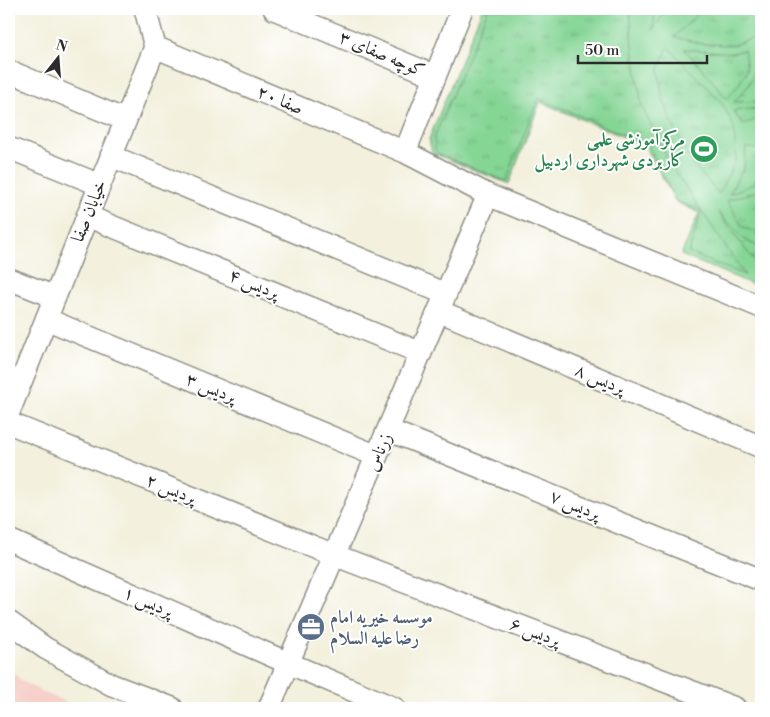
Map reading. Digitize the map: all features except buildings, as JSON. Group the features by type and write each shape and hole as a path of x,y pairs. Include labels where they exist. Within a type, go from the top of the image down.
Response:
{"street":[{"path":"145,9 155,47"},
{"name":"کوچه صفای ۳","path":"274,9 436,76"},
{"path":"462,9 405,152 488,196 761,307"},
{"name":"خیابان صفا","path":"9,412 155,47"},
{"name":"صفا ۲۰","path":"155,47 405,152"},
{"path":"9,71 126,120"},
{"path":"9,148 100,185"},
{"name":"پردیس ۸","path":"111,156 443,302 761,447"},
{"name":"زرناس","path":"269,708 488,196"},
{"name":"پردیس ۴","path":"87,216 421,353"},
{"path":"9,279 55,297"},
{"name":"پردیس ۳","path":"46,319 377,456"},
{"name":"پردیس ۲","path":"9,423 334,556"},
{"name":"پردیس ۷","path":"388,430 761,580"},
{"name":"پردیس ۱","path":"9,540 394,708"},
{"name":"پردیس ۶","path":"334,556 735,708"},
{"path":"9,622 44,648 112,685 126,700 172,708"}],"shaded area":[{"path":"9,671 30,686 78,708 9,708"}],"green space":[{"name":"مرکز آموزشی علمی کاربردی شهرداری اردبیل","path":"482,9 761,9 761,288 681,255 699,213 676,202 645,146 540,102 509,184 432,153 429,139"},
{"path":"488,9 630,9 633,48 642,107 673,169 745,275 689,253 701,211 676,201 648,145 538,98 506,181 436,153 434,138"},
{"path":"655,9 668,9 653,30"},
{"path":"703,9 761,9 761,29 751,39 733,45 703,44 674,37"},
{"path":"668,47 722,103 734,127 736,159 719,194 693,164 674,127 662,97 659,68"},
{"path":"761,47 761,101 734,102 748,86 755,69 756,49"},
{"path":"684,49 732,53 744,50 747,70 727,99"},
{"path":"761,108 761,117 743,125 733,111"},
{"path":"746,147 761,150 761,181 729,194 744,167"},
{"path":"761,190 761,236 742,226 727,200"},
{"path":"718,212 745,240 761,248 761,268 745,249"}],"place":[{"name":"مرکز آموزشی علمی کاربردی شهرداری اردبیل","path":"704,149"},
{"name":"موسسه خیریه امام رضا علیه السلام","path":"311,627"}]}
